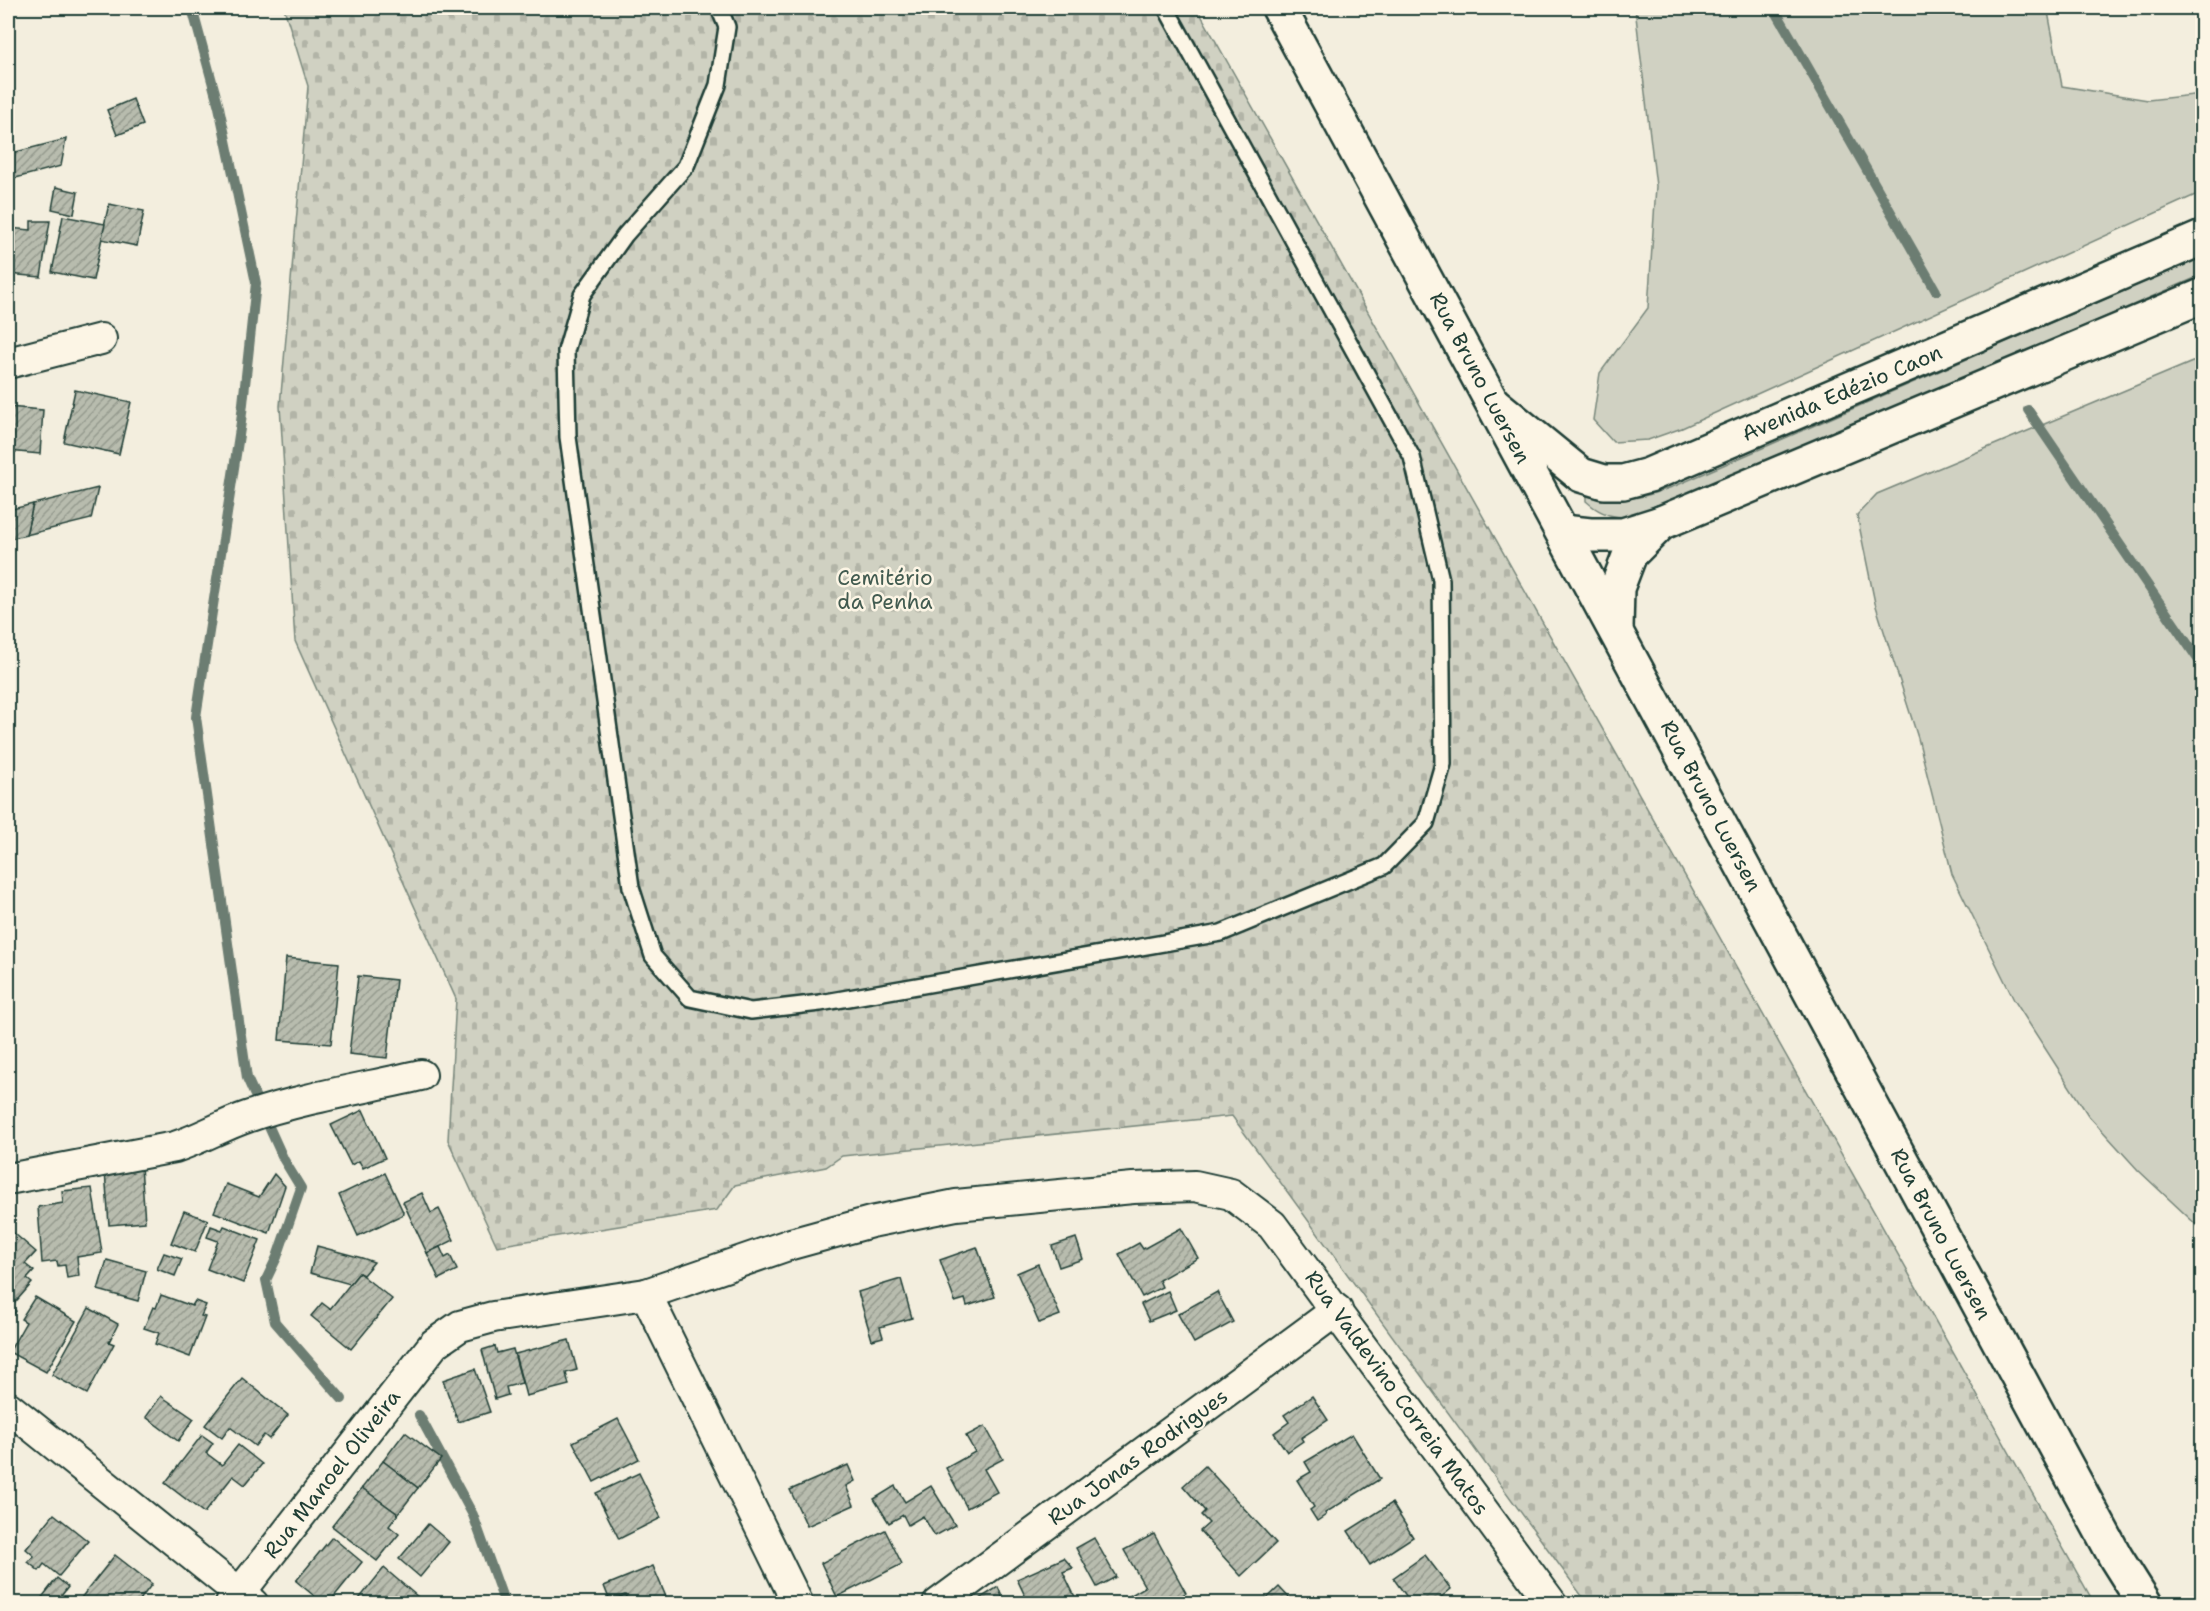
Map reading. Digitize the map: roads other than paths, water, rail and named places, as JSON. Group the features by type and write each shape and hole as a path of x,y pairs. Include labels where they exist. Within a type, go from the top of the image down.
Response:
{"main road":[{"name":"Rua Bruno Luersen","path":"1279,8 2116,1558 2145,1604"},
{"name":"Avenida Edézio Caon","path":"1494,404 1581,475 1604,482 1623,482 1649,475 2202,238"},
{"path":"1563,532 1623,535 1661,523 2202,296"},
{"path":"1616,629 1617,588 1630,554 1661,523"}],"street":[{"path":"8,363 101,339"},
{"path":"8,1179 175,1147 200,1139 245,1117 421,1075"},
{"name":"Rua Manoel Oliveira","path":"241,1600 434,1344 460,1326 493,1317 646,1294 791,1244 871,1222 956,1205 1133,1188 1195,1186 1231,1194"},
{"name":"Rua Valdevino Correia Matos","path":"1231,1194 1272,1224 1552,1604"},
{"path":"646,1294 798,1604"},
{"name":"Rua Jonas Rodrigues","path":"938,1604 1337,1310"},
{"path":"8,1407 241,1600"}],"lane":[{"path":"719,8 727,27 718,85 686,166 626,235 582,295 566,351 568,437 627,863 634,897 653,956 690,998 752,1011 820,1003 1221,933 1384,866 1426,823 1443,764 1441,580 1412,457 1166,8"}],"waterway":[{"path":"192,8 219,107 256,283 241,422 196,717 247,1078 284,1160 301,1188 277,1257 266,1280 275,1322 342,1399"},
{"path":"1774,8 1936,291"},
{"path":"2028,410 2202,665"},
{"path":"419,1415 473,1515 505,1604"}],"park label":[{"name":"Cemitério da Penha","path":"885,590"}]}
